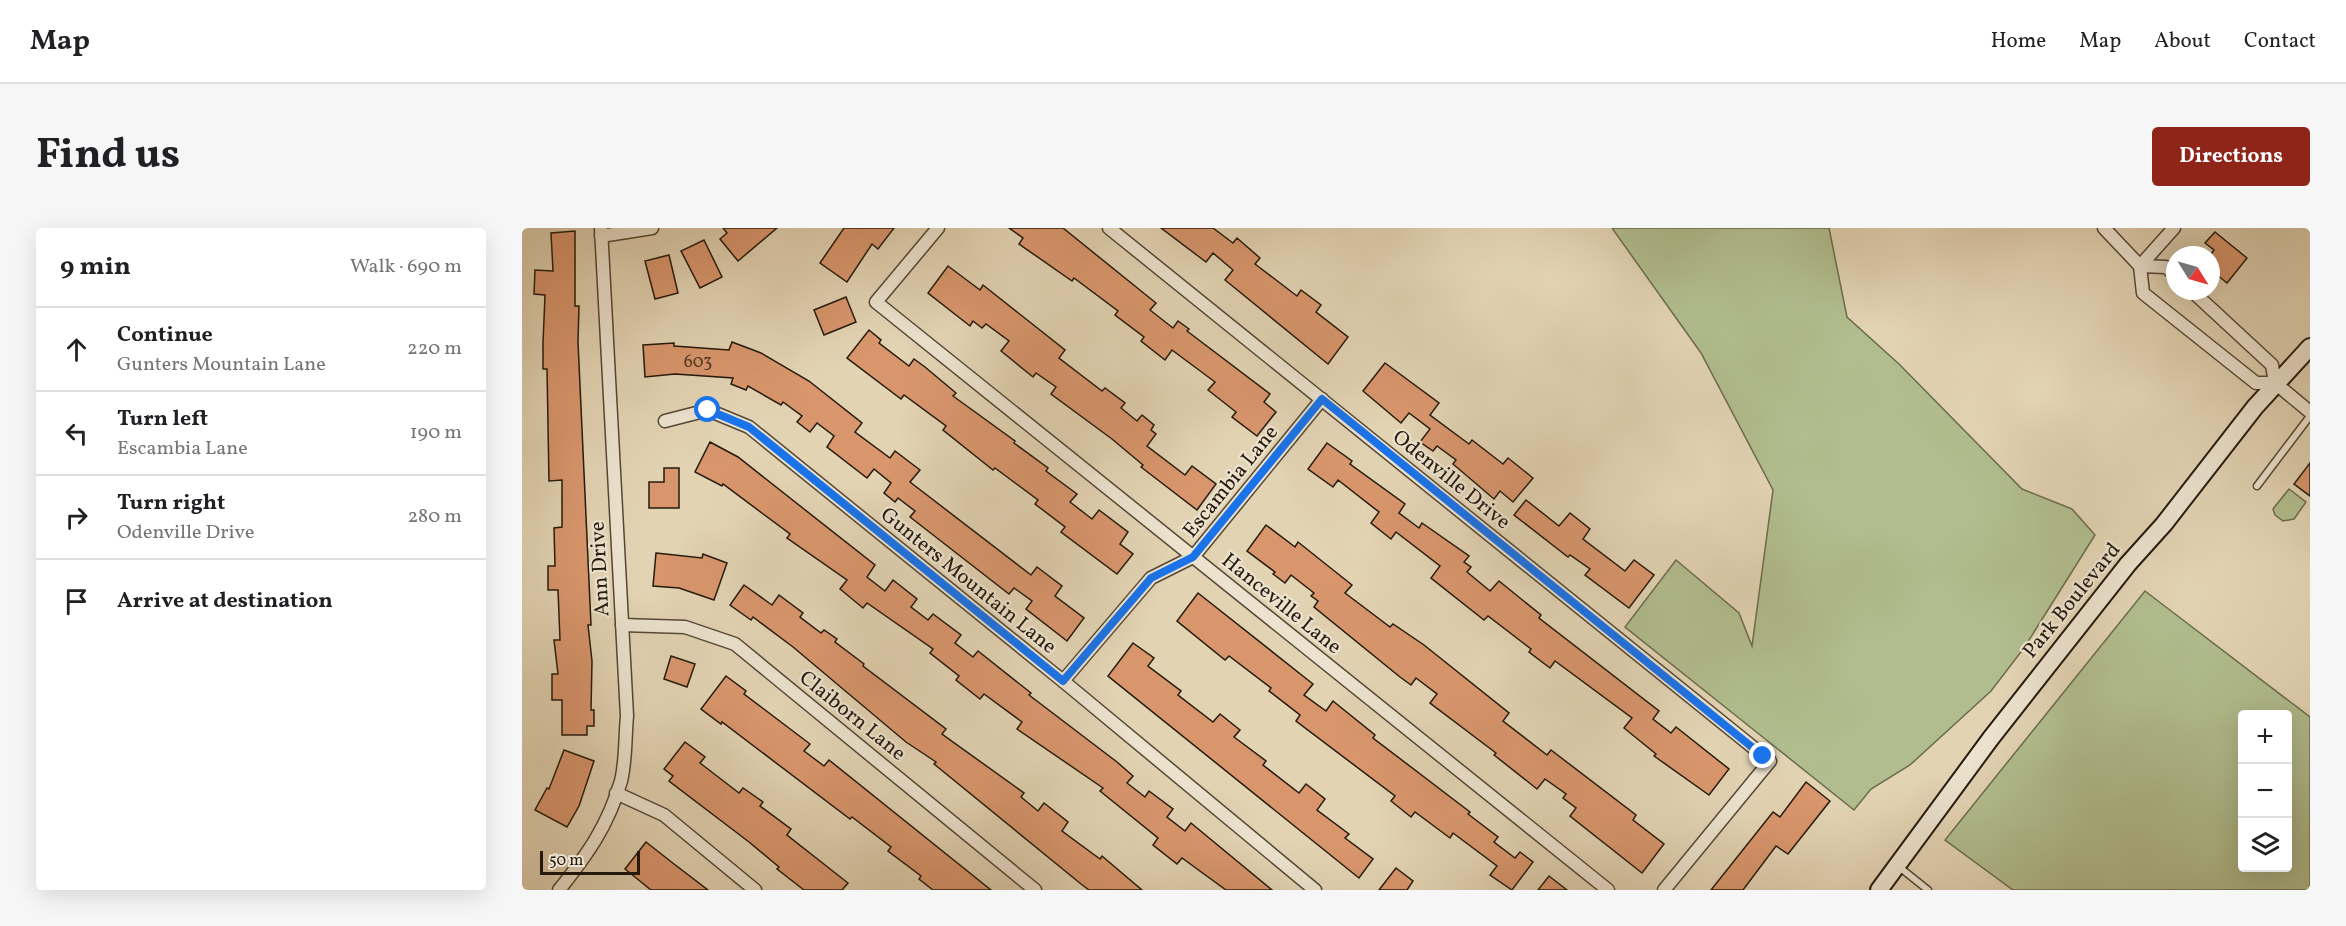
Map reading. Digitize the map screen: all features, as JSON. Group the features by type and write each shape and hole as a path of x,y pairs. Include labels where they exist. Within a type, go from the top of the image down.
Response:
{"main road":[{"name":"Park Boulevard","path":"1879,890 1991,738 2128,564 2164,524 2275,383 2310,347"}],"street":[{"path":"601,232 652,228"},
{"name":"Hanceville Lane","path":"938,228 876,302 1608,890"},
{"name":"Odenville Drive","path":"1109,228 1770,761 1664,890"},
{"path":"2104,228 2140,266 2143,293 2256,383 2275,383 2310,412"},
{"path":"2140,266 2174,228"},
{"name":"Ann Drive","path":"559,890 596,844 616,793 621,780 627,716 601,232"},
{"path":"2140,266 2166,267"},
{"path":"2202,300 2272,365 2275,383"},
{"name":"Escambia Lane","path":"1063,681 1151,578 1193,557 1322,399"},
{"name":"Gunters Mountain Lane","path":"665,421 708,410 749,427 1063,681 1315,890"},
{"name":"Claiborn Lane","path":"622,625 685,627 735,644 1032,889"},
{"path":"616,793 664,815 755,890"}],"lane":[{"path":"2257,486 2310,416"},
{"path":"1898,866 1929,890"}],"green space":[{"path":"1612,228 1829,228 1847,317 1899,364 2022,489 2072,509 2095,535 2024,648 1991,691 1910,765 1871,789 1854,810 1625,627 1676,560 1739,613 1752,646 1773,490 1701,353"},
{"path":"2289,489 2306,502 2294,519 2283,521 2275,515 2273,509"},
{"path":"2145,591 2310,717 2310,890 2013,890 1945,840"}],"building":[{"path":"723,228 777,228 738,261 720,239 727,233"},
{"path":"844,228 894,228 878,249 872,244 847,282 820,263"},
{"path":"1009,228 1063,228 1156,303 1150,310 1173,328 1178,321 1189,329 1187,331 1270,394 1264,402 1276,412 1257,436 1232,417 1236,412 1208,390 1215,382 1172,350 1165,360 1141,341 1144,337 1115,315 1118,311 1074,278 1072,281 1019,244 1023,238"},
{"path":"1161,228 1213,228 1233,243 1237,238 1260,258 1255,264 1297,296 1301,290 1321,305 1316,312 1348,337 1328,364 1225,280 1233,270 1213,253 1206,262"},
{"path":"575,231 575,306 579,306 578,342 591,625 588,625 592,661 591,710 594,710 594,726 587,726 587,735 562,735 562,700 552,700 552,674 558,674 554,640 560,640 558,590 548,590 548,566 555,566 554,528 562,527 562,480 549,481 547,369 543,369 545,295 534,294 535,270 553,271 551,233"},
{"path":"2215,232 2247,258 2227,283 2220,277 2220,246 2209,246 2205,243"},
{"path":"704,240 722,277 700,288 681,251"},
{"path":"669,255 678,293 655,299 645,261"},
{"path":"948,266 980,290 983,285 1065,350 1059,358 1102,391 1105,388 1125,403 1121,408 1137,421 1142,415 1154,425 1151,430 1156,434 1147,446 1185,475 1192,466 1216,484 1197,510 1141,467 1143,465 1112,439 1051,394 1056,387 1036,373 1033,377 1001,351 1009,341 986,324 982,328 973,321 970,326 928,293"},
{"path":"846,297 856,322 824,335 814,310"},
{"path":"869,330 881,340 879,343 909,366 914,359 925,367 956,393 953,396 1048,468 1046,471 1077,494 1070,502 1092,519 1099,510 1128,532 1120,544 1133,554 1117,574 1061,532 1065,527 1035,504 1038,500 995,468 993,470 943,430 946,426 904,395 901,399 847,358"},
{"path":"732,342 761,353 809,381 862,423 855,432 890,458 895,451 920,470 910,482 1031,575 1037,567 1062,586 1055,596 1084,618 1067,641 1026,609 1032,601 1014,588 1009,594 910,517 915,511 898,498 895,502 884,493 891,483 874,469 867,478 827,447 834,436 817,423 810,432 797,422 802,416 783,402 781,405 748,386 746,390 731,384 733,378 675,374 645,377 643,345 674,343 674,346 729,350"},
{"path":"1385,363 1439,403 1430,415 1469,444 1472,440 1503,464 1508,458 1533,478 1513,502 1500,491 1494,499 1453,464 1456,460 1437,446 1433,451 1420,442 1430,429 1409,413 1401,423 1363,391"},
{"path":"710,442 738,457 875,565 867,577 885,591 893,580 917,599 911,607 928,620 933,614 961,635 955,643 973,657 978,651 1031,693 1029,695 1117,762 1133,776 1127,783 1145,797 1149,791 1173,809 1167,817 1185,831 1191,823 1272,890 1226,890 1182,858 1177,864 1153,845 1158,838 1100,791 1103,788 1017,729 1022,722 984,694 980,699 956,680 959,676 930,653 933,649 867,603 863,608 840,589 847,580 787,538 790,534 723,484 722,486 695,472"},
{"path":"1327,443 1352,461 1350,464 1405,504 1399,513 1419,528 1422,523 1469,556 1464,562 1471,567 1467,572 1490,591 1499,581 1541,615 1539,618 1659,711 1653,719 1671,733 1676,727 1729,769 1709,795 1654,756 1656,754 1624,728 1632,718 1555,661 1550,668 1529,652 1531,649 1488,616 1484,620 1431,578 1440,566 1396,532 1391,539 1371,523 1379,512 1338,480 1333,487 1308,469"},
{"path":"2310,463 2310,496 2294,484"},
{"path":"664,468 679,468 679,508 649,508 649,482 664,482"},
{"path":"1526,500 1559,526 1570,513 1590,529 1583,539 1625,571 1634,560 1654,575 1629,608 1585,575 1590,569 1570,555 1568,557 1514,515"},
{"path":"1266,525 1295,547 1298,542 1352,585 1345,593 1390,627 1393,624 1424,645 1509,713 1503,721 1547,755 1551,750 1636,815 1633,820 1664,844 1642,873 1570,816 1576,808 1563,798 1566,794 1545,779 1537,789 1494,755 1496,753 1430,703 1437,694 1416,678 1411,685 1314,607 1318,601 1311,596 1314,593 1291,575 1285,583 1273,574 1275,572 1247,551"},
{"path":"656,553 702,558 703,554 727,563 714,600 679,588 653,586"},
{"path":"744,585 772,605 779,595 803,613 800,617 821,633 824,630 837,639 835,642 864,664 863,666 946,729 942,734 1024,793 1021,797 1038,811 1044,803 1068,822 1062,831 1100,859 1102,856 1142,890 1089,890 1081,884 934,764 936,762 906,742 793,647 753,617 751,620 730,605"},
{"path":"1198,593 1313,684 1304,695 1326,711 1333,701 1375,735 1373,738 1470,812 1468,814 1498,837 1494,842 1515,858 1520,852 1533,862 1512,890 1490,875 1497,866 1453,833 1450,838 1415,812 1411,817 1391,801 1395,796 1296,721 1300,715 1269,691 1271,688 1229,656 1225,660 1177,621"},
{"path":"1133,643 1154,658 1148,666 1181,691 1178,695 1213,722 1220,714 1240,730 1234,737 1266,761 1263,765 1299,793 1306,784 1325,799 1317,810 1349,834 1345,838 1373,859 1359,878 1108,676"},
{"path":"671,656 695,664 687,687 664,679"},
{"path":"726,676 746,691 744,694 810,744 804,751 824,766 829,760 991,890 933,890 919,879 921,876 888,851 891,847 852,817 850,819 722,722 721,724 701,709"},
{"path":"685,742 705,757 700,763 739,793 743,788 763,802 760,806 791,829 787,835 848,883 842,890 804,890 777,869 779,867 749,842 669,781 673,776 664,769"},
{"path":"564,750 594,761 579,806 567,827 535,810 547,788 549,789"},
{"path":"1806,782 1830,801 1788,854 1776,846 1743,890 1711,890 1773,812 1780,817"},
{"path":"646,842 708,890 651,890 625,869"},
{"path":"1396,868 1413,881 1407,890 1379,890"},
{"path":"1549,876 1567,890 1538,890"}],"route":[{"path":"708,410 749,427 1063,681 1151,578 1193,557 1322,399 1763,756"}]}
